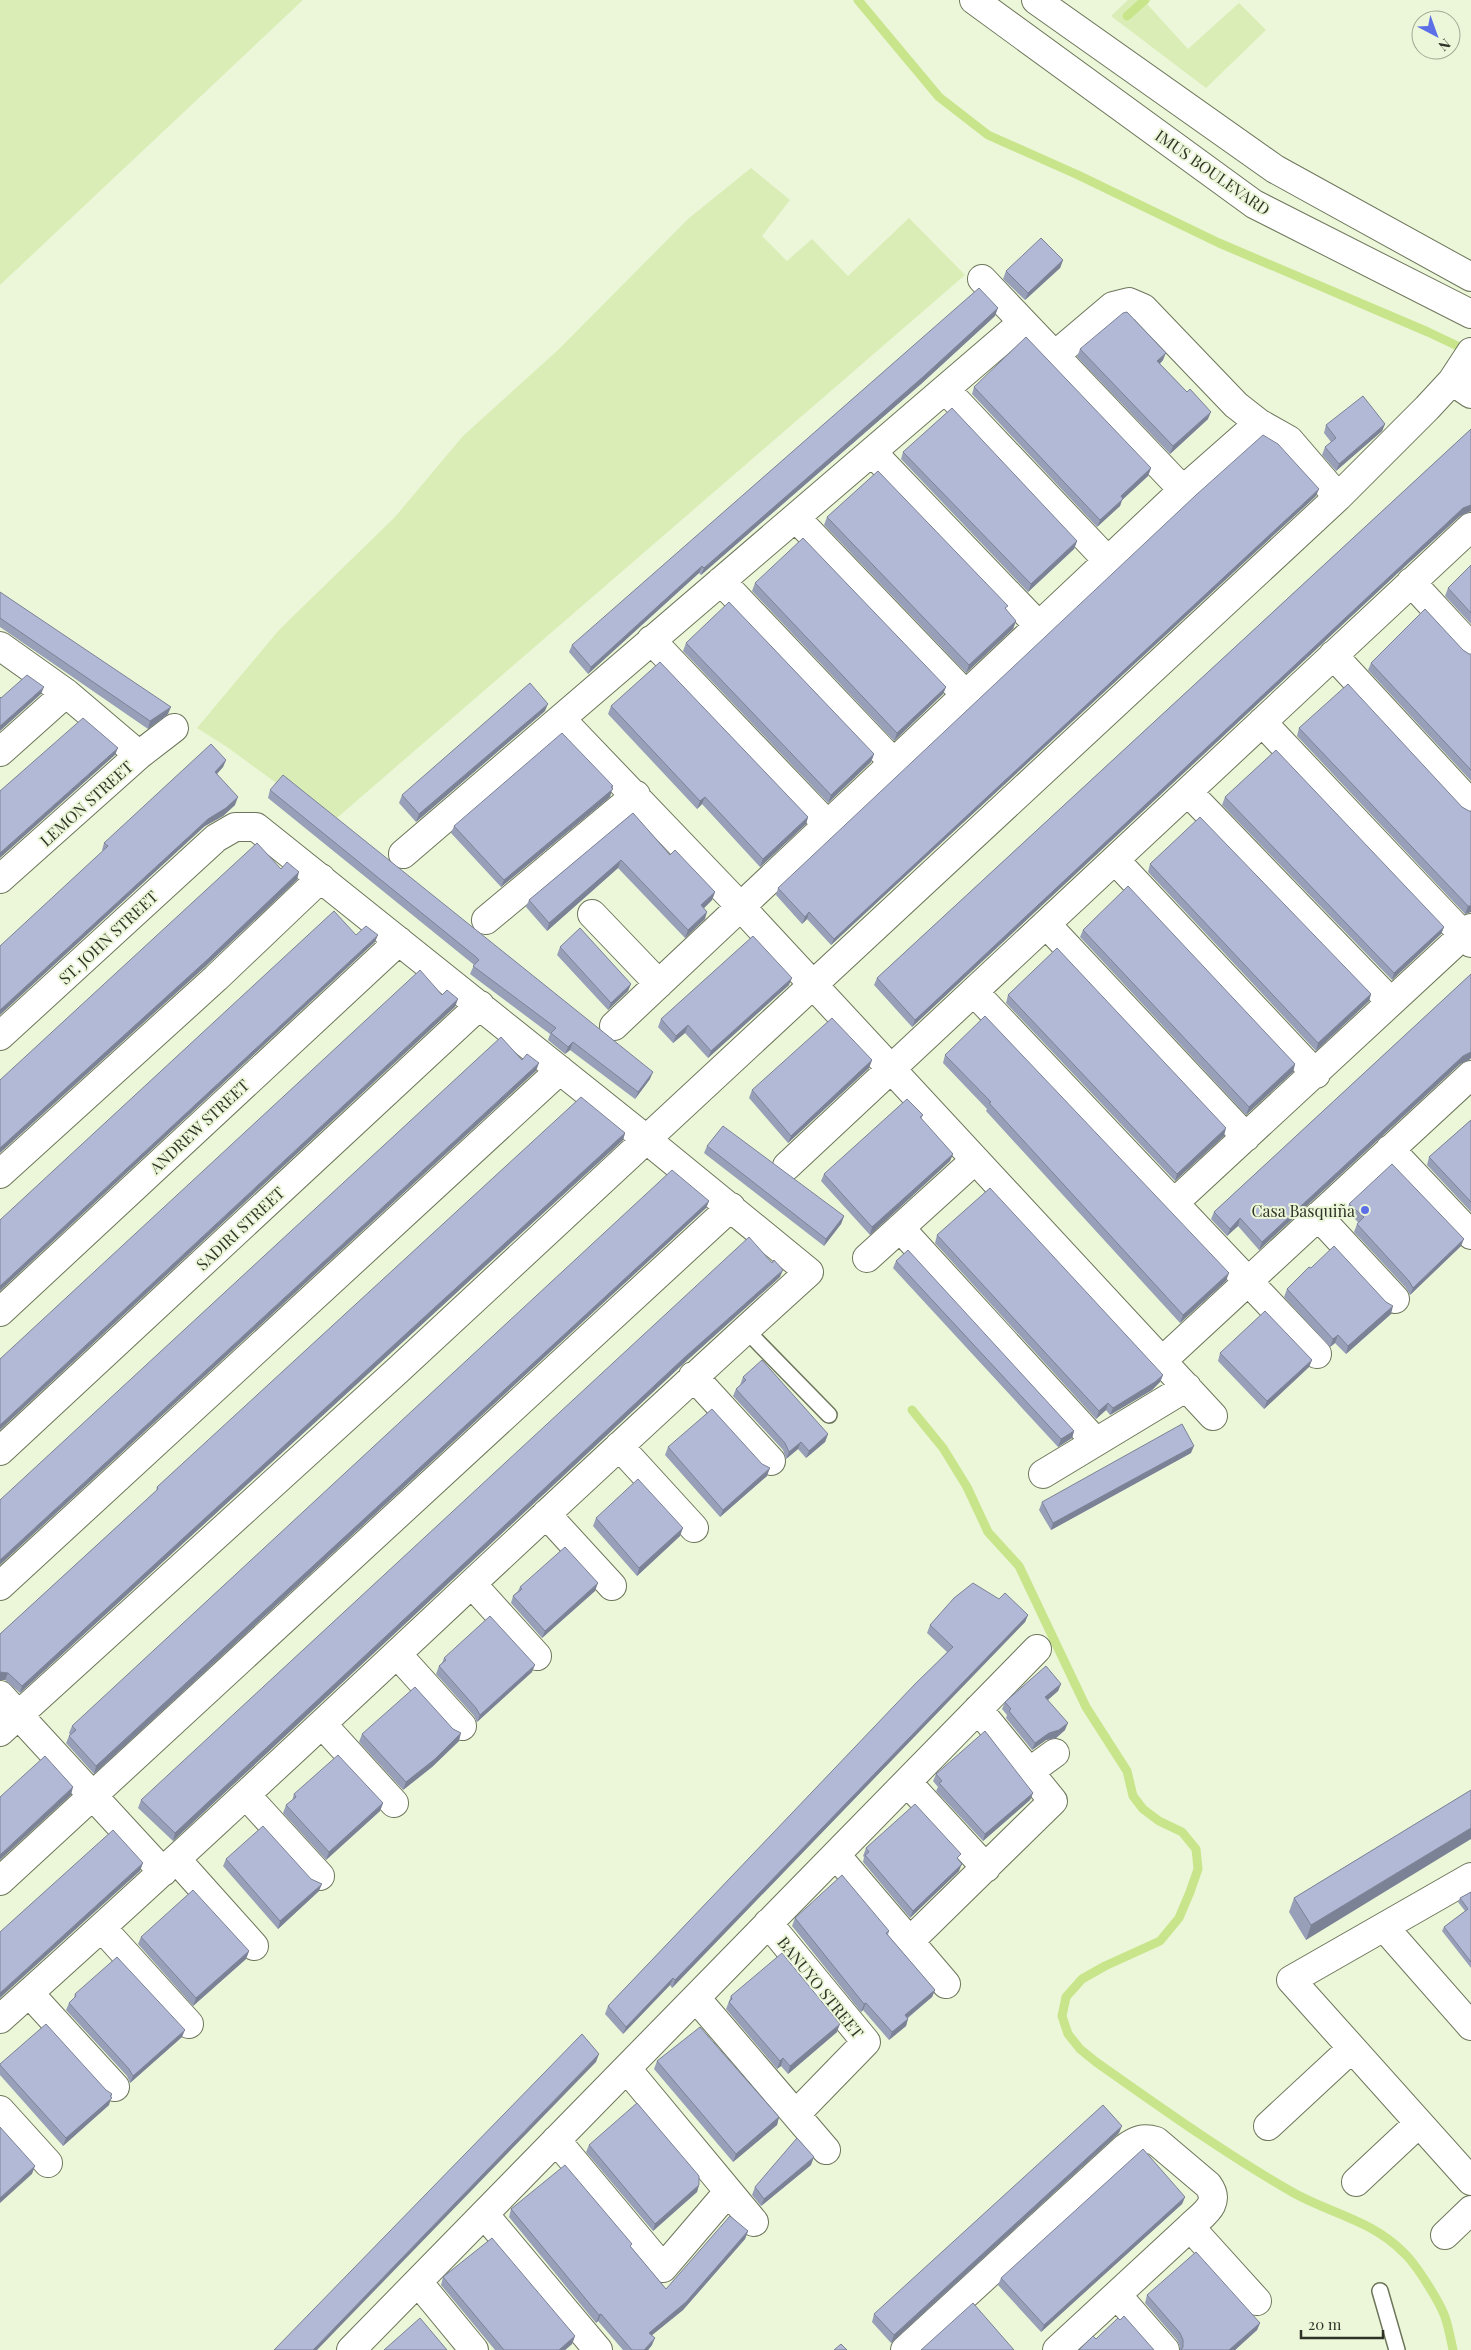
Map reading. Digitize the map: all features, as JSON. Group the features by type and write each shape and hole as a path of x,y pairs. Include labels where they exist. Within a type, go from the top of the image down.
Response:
{"street":[{"name":"IMUS BOULEVARD","path":"974,0 1254,204 1471,314"},
{"path":"1036,0 1275,169 1471,277"},
{"path":"982,279 1183,490"},
{"path":"1054,356 1113,306 1129,302 1143,308 1236,405 1259,423 1289,440 1338,497"},
{"path":"403,854 1022,323"},
{"path":"9,1724 397,1371 813,985 1338,497 1464,373"},
{"path":"945,389 1108,561"},
{"path":"614,1026 1183,490 1259,423"},
{"path":"872,452 1039,626"},
{"path":"796,518 966,694"},
{"path":"787,1166 1471,527"},
{"path":"721,581 893,762"},
{"path":"1412,582 1471,647"},
{"path":"651,640 827,824"},
{"path":"0,646 66,693 139,755"},
{"path":"1333,655 1471,804"},
{"path":"0,752 66,693"},
{"path":"561,719 636,795 740,906 1213,1416"},
{"path":"1174,1203 1316,1074 1391,1002 1469,935 1262,722"},
{"name":"LEMON STREET","path":"0,880 139,755 174,728"},
{"path":"1188,792 1391,1002"},
{"path":"486,920 636,795"},
{"name":"ST. JOHN STREET","path":"0,1036 216,838 235,827 256,827 731,1207 808,1272 745,1329"},
{"path":"1115,860 1316,1074"},
{"path":"0,1174 216,978 320,878"},
{"path":"592,914 658,984"},
{"path":"1046,924 1246,1137"},
{"name":"ANDREW STREET","path":"0,1312 399,941"},
{"path":"974,992 1317,1354"},
{"name":"SADIRI STREET","path":"0,1451 480,1005"},
{"path":"0,1586 560,1070"},
{"path":"1162,1361 1390,1149 1469,1081"},
{"path":"1390,1149 1471,1235"},
{"path":"867,1258 975,1160"},
{"path":"0,1881 94,1797 731,1207"},
{"path":"1318,1216 1396,1299"},
{"path":"900,1228 1096,1442"},
{"path":"0,2019 170,1866 745,1329"},
{"path":"693,1376 770,1462"},
{"path":"1043,1474 1187,1387"},
{"path":"619,1446 694,1528"},
{"path":"546,1514 612,1586"},
{"path":"472,1584 537,1656"},
{"path":"351,2350 1037,1649"},
{"path":"397,1654 462,1726"},
{"path":"0,1695 9,1724 94,1797 254,1946"},
{"path":"910,1941 1053,1801 978,1709"},
{"path":"322,1724 394,1803"},
{"path":"1030,1772 1056,1753"},
{"path":"907,1782 986,1868"},
{"path":"246,1795 320,1876"},
{"path":"836,1855 946,1984"},
{"path":"1471,1877 1291,1980 1471,2182"},
{"name":"BANUYO STREET","path":"768,1924 866,2042 796,2114"},
{"path":"1384,1927 1471,2026"},
{"path":"102,1928 189,2024"},
{"path":"29,1993 115,2087"},
{"path":"696,1998 826,2150"},
{"path":"1268,2126 1351,2049"},
{"path":"627,2068 754,2222"},
{"path":"0,2110 48,2163"},
{"path":"1356,2182 1419,2123"},
{"path":"905,2350 1134,2141 1146,2138 1156,2142 1208,2185 1214,2194 1214,2199 1209,2208 1190,2227 1057,2350"},
{"path":"556,2140 663,2268 728,2192"},
{"path":"1445,2234 1471,2210"},
{"path":"484,2214 598,2350"},
{"path":"1190,2227 1257,2300"},
{"path":"418,2282 474,2350"},
{"path":"1116,2295 1165,2350"}],"lane":[{"path":"745,1329 829,1415"},
{"path":"1380,2291 1397,2350"}],"green space":[{"path":"0,0 303,0 0,285"},
{"path":"1128,0 1151,0 1147,4 1188,49 1239,3 1266,30 1206,88 1111,16"},
{"path":"751,168 790,200 762,236 787,261 812,239 848,276 909,218 965,275 331,823 227,747 197,728 279,630 395,517 463,436 558,350 688,219"}],"building":[{"path":"1041,238 1063,260 1028,293 1006,271"},
{"path":"979,288 998,308 924,376 704,568 702,566 591,667 572,645"},
{"path":"1127,312 1166,353 1157,361 1187,392 1190,389 1211,412 1173,446 1080,349 1123,313"},
{"path":"1026,337 1151,468 1121,496 1123,499 1100,520 974,387"},
{"path":"1363,396 1385,424 1339,464 1325,447 1336,438 1326,425"},
{"path":"952,408 1077,541 1031,584 903,452"},
{"path":"1471,429 1471,505 1463,508 915,1020 877,978"},
{"path":"1263,435 1278,444 1319,489 834,939 809,912 805,917 778,888 1196,495"},
{"path":"878,471 1008,606 1005,608 1016,621 969,665 827,517"},
{"path":"803,538 946,687 897,733 755,583"},
{"path":"1471,565 1471,613 1448,588"},
{"path":"0,592 171,707 150,721 0,618"},
{"path":"729,602 874,754 831,795 686,643"},
{"path":"1425,609 1463,650 1471,654 1471,770 1371,663"},
{"path":"660,662 808,817 763,859 705,797 700,801 611,706"},
{"path":"27,675 44,687 0,726 0,697"},
{"path":"530,683 548,704 419,814 402,795"},
{"path":"1348,684 1462,807 1471,811 1471,906 1468,906 1299,728"},
{"path":"83,718 118,748 0,853 0,791"},
{"path":"562,733 613,786 611,787 613,789 504,880 454,826"},
{"path":"211,744 226,760 215,772 238,797 226,808 208,819 0,1010 0,946 108,846 104,843"},
{"path":"1276,750 1444,927 1394,973 1225,797"},
{"path":"283,775 653,1072 638,1092 573,1042 568,1047 551,1033 556,1028 473,966 479,960 476,957 270,790"},
{"path":"633,813 670,855 675,850 715,892 701,905 707,912 688,930 621,860 549,923 529,900"},
{"path":"1200,817 1371,994 1318,1043 1150,864"},
{"path":"257,843 281,869 287,862 299,872 208,959 0,1148 0,1080"},
{"path":"1128,886 1295,1064 1249,1107 1083,930"},
{"path":"334,911 356,935 366,926 378,935 0,1286 0,1220"},
{"path":"580,928 631,984 611,1003 560,947"},
{"path":"753,936 792,978 711,1051 688,1025 676,1036 661,1019"},
{"path":"1057,948 1226,1128 1177,1174 1008,995"},
{"path":"420,970 442,995 447,990 458,999 0,1425 0,1359"},
{"path":"1471,974 1471,1052 1463,1056 1262,1242 1240,1218 1230,1229 1214,1212"},
{"path":"985,1016 1229,1273 1183,1315 989,1103 991,1102 945,1055"},
{"path":"832,1018 872,1060 791,1136 752,1090"},
{"path":"501,1037 522,1060 527,1054 539,1063 0,1560 0,1500"},
{"path":"581,1097 625,1133 22,1686 8,1673 0,1672 0,1634"},
{"path":"907,1099 923,1115 920,1117 953,1154 872,1227 824,1174"},
{"path":"1471,1120 1471,1202 1429,1157"},
{"path":"723,1126 844,1216 826,1239 707,1146"},
{"path":"1392,1164 1464,1239 1413,1288 1409,1281 1357,1224 1364,1217 1349,1204"},
{"path":"672,1170 709,1201 96,1766 69,1736 76,1730 72,1726"},
{"path":"990,1188 1163,1375 1113,1408 1108,1403 1099,1411 937,1235"},
{"path":"749,1237 772,1263 774,1260 783,1270 685,1357 175,1833 141,1800"},
{"path":"1334,1246 1386,1302 1393,1306 1348,1346 1338,1335 1333,1339 1287,1289"},
{"path":"908,1250 1074,1431 1061,1439 896,1261"},
{"path":"1265,1311 1312,1360 1267,1401 1220,1353"},
{"path":"762,1360 828,1434 809,1451 801,1442 789,1452 785,1443 736,1389 746,1380 743,1377"},
{"path":"712,1409 762,1464 770,1468 723,1510 668,1447"},
{"path":"1182,1424 1194,1446 1053,1523 1042,1502"},
{"path":"638,1479 683,1528 639,1568 596,1518"},
{"path":"565,1547 598,1583 545,1631 513,1596 522,1589 520,1587"},
{"path":"973,1583 999,1599 1005,1593 1028,1615 675,1980 673,1978 626,2027 608,2006 916,1683 953,1647 930,1625 954,1598"},
{"path":"490,1616 535,1665 480,1715 439,1666 446,1660 444,1658"},
{"path":"1046,1666 1061,1684 1045,1697 1068,1723 1035,1743 1009,1711 1011,1709 1005,1702"},
{"path":"415,1687 453,1729 461,1733 435,1759 406,1782 362,1734"},
{"path":"985,1731 1033,1793 985,1834 939,1783 942,1781 936,1774"},
{"path":"338,1755 383,1803 329,1852 286,1805 296,1797 294,1794"},
{"path":"45,1756 73,1787 0,1855 0,1797"},
{"path":"1471,1790 1471,1828 1311,1925 1294,1898"},
{"path":"915,1804 961,1854 957,1858 962,1864 913,1911 865,1855 869,1852 866,1848"},
{"path":"263,1826 311,1879 322,1884 280,1921 226,1859"},
{"path":"113,1830 143,1863 0,1993 0,1932"},
{"path":"842,1875 889,1931 886,1933 935,1990 905,2015 908,2019 892,2032 866,2003 864,2004 795,1918"},
{"path":"193,1890 249,1951 196,1998 141,1937"},
{"path":"1471,1892 1471,1962 1444,1927 1468,1909 1460,1898"},
{"path":"782,1953 840,2024 790,2066 783,2058 780,2061 729,2002 732,1999 731,1996"},
{"path":"117,1957 185,2030 133,2076 129,2069 69,2003 76,1996 75,1994"},
{"path":"46,2024 106,2090 112,2094 110,2096 112,2098 66,2138 0,2065"},
{"path":"700,2027 779,2117 736,2154 657,2061"},
{"path":"582,2034 599,2054 313,2350 274,2350"},
{"path":"637,2103 699,2176 699,2185 655,2224 589,2145"},
{"path":"1103,2105 1122,2126 894,2335 874,2314"},
{"path":"0,2127 35,2166 0,2198"},
{"path":"797,2138 814,2157 764,2199 755,2187"},
{"path":"1143,2149 1185,2197 1044,2325 1001,2278"},
{"path":"565,2165 632,2244 630,2246 666,2289 730,2216 748,2231 686,2302 649,2333 655,2338 644,2350 632,2350 601,2314 599,2315 511,2209"},
{"path":"492,2238 575,2336 559,2350 504,2350 443,2277"},
{"path":"1196,2252 1260,2323 1229,2350 1181,2350 1183,2340 1180,2333 1147,2295"},
{"path":"973,2303 1014,2350 921,2350"},
{"path":"1124,2316 1154,2350 1079,2350 1093,2336 1096,2339 1118,2318 1120,2320"},
{"path":"420,2318 447,2350 384,2350"},
{"path":"841,2344 847,2350 834,2350"}],"waterway":[{"path":"858,0 939,97 988,135 1078,175 1219,243 1428,332 1468,351"},
{"path":"1127,16 1145,0"},
{"path":"912,1410 943,1448 967,1487 988,1532 1019,1566 1086,1707 1127,1771 1133,1796 1143,1809 1159,1821 1182,1832 1196,1849 1198,1869 1179,1918 1160,1941 1105,1966 1082,1979 1066,1997 1062,2016 1068,2034 1080,2049 1096,2062 1242,2162 1292,2192 1351,2218 1392,2242 1409,2258 1434,2295 1444,2313 1453,2350"}],"place":[{"name":"Casa Basquiña","path":"1365,1210"}]}
